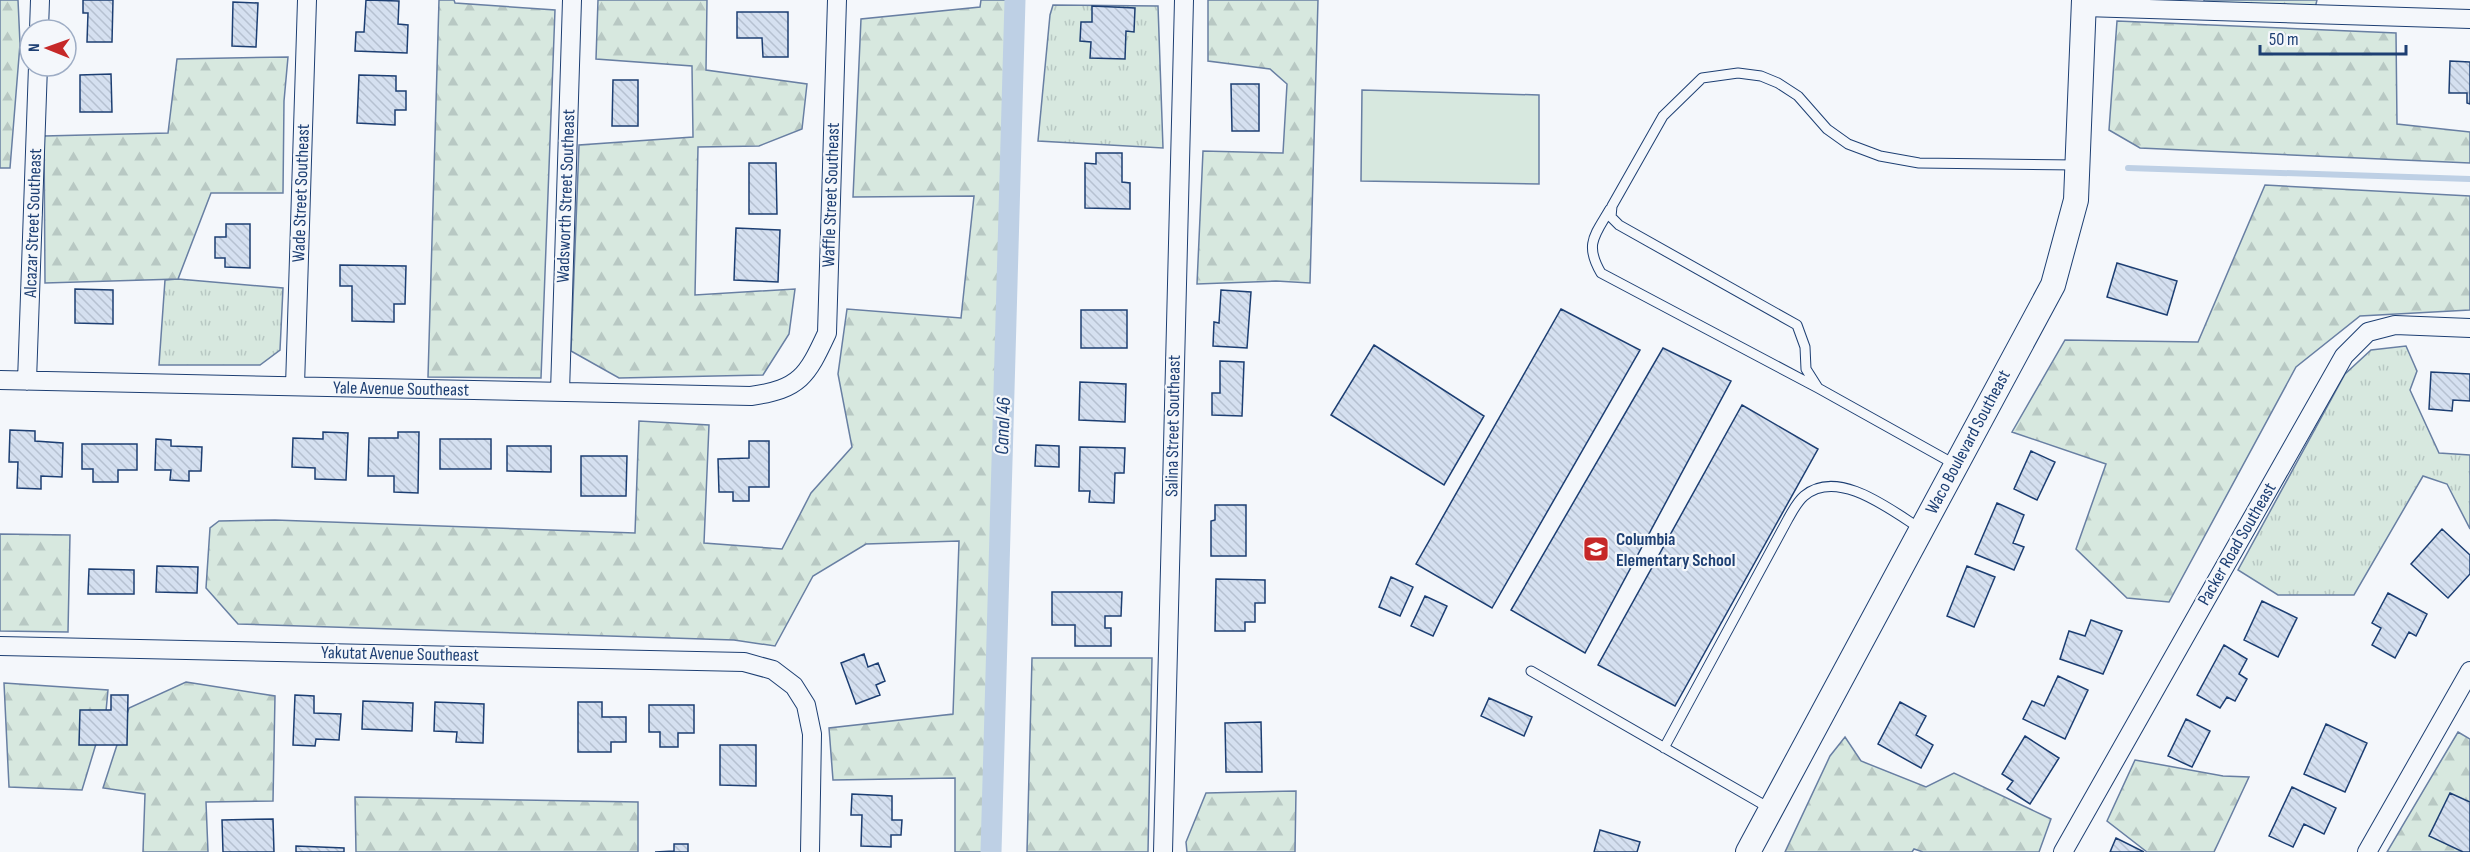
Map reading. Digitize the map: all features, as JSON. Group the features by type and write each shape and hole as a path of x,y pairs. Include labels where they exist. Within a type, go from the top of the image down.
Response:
{"street":[{"path":"39,18 40,0"},
{"name":"Wade Street Southeast","path":"295,387 307,0"},
{"name":"Wadsworth Street Southeast","path":"560,392 572,0"},
{"name":"Waffle Street Southeast","path":"798,381 814,361 827,333 837,0"},
{"name":"Salina Street Southeast","path":"1163,852 1184,0"},
{"path":"2084,3 2470,20"},
{"name":"Waco Boulevard Southeast","path":"1748,852 2053,285 2076,200 2084,3"},
{"name":"Alcazar Street Southeast","path":"27,381 38,78"},
{"name":"Packer Road Southeast","path":"2063,852 2344,356 2367,332 2395,325 2470,328"},
{"name":"Yale Avenue Southeast","path":"0,380 751,396 778,392 798,381"},
{"name":"Yakutat Avenue Southeast","path":"0,646 744,662 773,670 794,686 806,705 812,734 810,852"},
{"path":"2367,852 2470,671"}],"lane":[{"path":"1956,465 1818,388 1602,273 1593,259 1591,242 1663,116 1702,78 1738,73 1761,76 1778,83 1798,96 1827,129 1848,144 1880,156 1919,163 2077,165"},
{"path":"1612,206 1611,217 1619,225 1797,325 1805,347 1806,369 1818,388"},
{"path":"1664,748 1788,519 1804,496 1819,488 1833,486 1851,489 1921,529"},
{"path":"1531,671 1771,809"}],"green space":[{"path":"0,0 18,0 18,69 10,168 0,168"},
{"path":"439,0 555,10 541,378 428,377"},
{"path":"598,0 707,0 706,70 807,84 802,129 759,146 698,147 695,295 795,289 789,334 763,375 619,378 571,351 579,145 693,137 692,66 596,59"},
{"path":"981,0 1009,0 985,852 955,852 955,778 833,780 829,728 953,714 959,541 866,544 813,576 775,646 734,640 238,624 206,588 210,528 219,521 275,520 635,533 639,421 709,425 704,543 782,549 811,493 852,447 838,374 847,309 961,318 974,196 853,197 861,19 980,7"},
{"path":"1208,0 1318,0 1310,283 1276,281 1197,284 1203,151 1283,153 1287,84 1270,69 1208,61"},
{"path":"2204,0 2317,0 2315,8 2204,2"},
{"path":"1053,5 1158,6 1163,148 1038,141 1050,15"},
{"path":"2117,21 2396,33 2397,124 2470,132 2470,163 2140,148 2109,130"},
{"path":"288,57 284,101 283,193 211,193 178,279 45,283 44,136 168,133 177,59"},
{"path":"1362,90 1539,95 1539,184 1361,181"},
{"path":"2265,185 2470,196 2470,310 2360,316 2296,367 2169,602 2127,598 2076,549 2106,464 2012,432 2065,340 2198,342"},
{"path":"178,279 283,288 280,350 260,365 159,365 165,280"},
{"path":"2406,346 2417,371 2410,390 2439,453 2470,455 2470,529 2447,484 2423,476 2354,595 2278,595 2238,570 2345,374 2371,350"},
{"path":"0,534 70,535 68,632 0,631"},
{"path":"1032,658 1152,658 1148,852 1027,852"},
{"path":"186,682 275,696 273,801 206,802 208,852 143,852 145,794 103,788 129,708"},
{"path":"4,683 108,690 106,711 82,790 9,787"},
{"path":"2458,732 2470,739 2470,852 2387,852"},
{"path":"1845,737 1861,761 1926,787 1954,773 2051,819 2039,852 1923,852 1914,849 1912,852 1785,852 1830,756"},
{"path":"2135,760 2223,776 2249,777 2214,852 2147,852 2107,821"},
{"path":"1296,791 1295,852 1187,852 1186,842 1206,793"},
{"path":"355,797 638,802 638,852 356,852"}],"building":[{"path":"83,0 113,0 112,42 87,42 88,13 83,13"},
{"path":"366,0 399,1 398,24 408,25 407,53 355,51 356,32 364,32"},
{"path":"233,2 258,3 256,47 232,46"},
{"path":"1092,6 1135,8 1134,32 1126,31 1125,59 1090,58 1091,42 1080,41 1081,22 1092,22"},
{"path":"737,12 788,12 788,57 763,57 762,38 737,38"},
{"path":"2450,61 2470,62 2470,104 2467,103 2467,93 2449,93"},
{"path":"111,74 112,112 80,112 80,75"},
{"path":"359,75 396,76 396,91 406,91 406,110 395,110 395,125 357,123"},
{"path":"613,80 638,80 638,126 612,126"},
{"path":"1231,84 1259,84 1259,131 1232,131"},
{"path":"1096,153 1122,153 1122,182 1130,183 1130,209 1085,208 1085,163 1096,164"},
{"path":"749,163 776,163 777,214 749,214"},
{"path":"226,224 250,224 250,268 225,267 225,258 215,258 215,237 226,237"},
{"path":"736,228 780,230 778,282 734,280"},
{"path":"2117,263 2177,281 2167,315 2107,297"},
{"path":"340,265 406,266 405,304 394,304 394,322 352,321 352,286 340,286"},
{"path":"75,289 113,290 113,324 75,323"},
{"path":"1221,290 1251,292 1247,348 1213,346 1214,322 1219,323"},
{"path":"1561,309 1640,350 1492,608 1416,564"},
{"path":"1081,310 1127,310 1127,348 1081,348"},
{"path":"1374,345 1484,416 1444,485 1331,415"},
{"path":"1663,348 1731,381 1585,653 1511,610"},
{"path":"1220,361 1244,362 1242,416 1212,415 1212,393 1220,393"},
{"path":"2431,372 2470,374 2470,401 2453,400 2452,411 2429,409"},
{"path":"1080,382 1126,384 1125,422 1079,420"},
{"path":"1742,405 1818,449 1675,706 1598,665"},
{"path":"10,430 35,431 35,441 63,443 62,477 41,476 41,489 17,488 18,462 9,462"},
{"path":"323,432 348,433 346,480 315,479 315,468 292,467 293,438 323,439"},
{"path":"398,432 419,432 418,493 394,492 394,476 368,476 369,438 398,438"},
{"path":"156,439 171,440 171,446 202,447 201,471 189,471 189,481 170,480 171,470 155,470"},
{"path":"440,439 491,439 491,469 440,469"},
{"path":"749,441 769,441 769,487 749,487 749,501 733,501 733,492 719,492 718,459 749,458"},
{"path":"82,444 137,444 137,470 118,470 118,482 93,482 93,469 82,469"},
{"path":"1036,445 1059,446 1059,467 1035,466"},
{"path":"507,446 551,446 551,472 507,471"},
{"path":"1080,447 1125,448 1124,473 1115,473 1114,503 1089,502 1090,491 1079,491"},
{"path":"2031,451 2055,462 2037,500 2014,489"},
{"path":"581,456 627,456 626,496 581,496"},
{"path":"1997,503 2024,515 2013,543 2024,547 2014,570 1975,554"},
{"path":"1215,505 1246,505 1246,556 1211,556 1211,521 1215,520"},
{"path":"2442,529 2470,555 2470,574 2448,598 2411,564"},
{"path":"157,566 198,567 197,593 156,592"},
{"path":"1967,566 1995,577 1974,627 1947,616"},
{"path":"89,569 134,570 134,594 88,594"},
{"path":"1391,577 1413,587 1400,616 1379,607"},
{"path":"1216,579 1265,580 1265,603 1255,603 1255,622 1245,622 1245,631 1215,631"},
{"path":"1052,592 1122,592 1121,616 1105,616 1105,628 1111,628 1111,646 1075,646 1075,625 1052,625"},
{"path":"2388,593 2427,614 2416,636 2409,632 2395,658 2372,645 2381,628 2372,623"},
{"path":"1425,596 1447,606 1433,636 1411,626"},
{"path":"2262,601 2297,618 2278,657 2244,640"},
{"path":"2091,620 2122,631 2103,674 2060,659 2069,631 2085,636"},
{"path":"2224,645 2247,659 2239,674 2247,679 2235,701 2227,697 2220,708 2197,695"},
{"path":"864,654 868,667 878,663 885,681 876,685 880,695 856,704 841,663"},
{"path":"2058,676 2088,690 2065,739 2023,719 2032,701 2044,706"},
{"path":"111,695 128,695 127,745 79,745 80,710 111,710"},
{"path":"295,695 314,696 314,713 341,714 339,740 316,739 315,746 293,745"},
{"path":"1489,698 1532,717 1524,736 1481,716"},
{"path":"363,701 413,703 412,731 362,729"},
{"path":"435,702 484,704 483,743 456,742 457,732 434,731"},
{"path":"578,702 602,702 602,717 626,717 626,742 611,742 611,752 578,752"},
{"path":"1900,702 1926,716 1916,735 1933,745 1921,768 1878,744"},
{"path":"649,705 694,705 694,733 678,733 678,747 660,747 660,732 649,732"},
{"path":"2186,719 2210,731 2192,767 2168,756"},
{"path":"1261,722 1262,772 1226,772 1225,723"},
{"path":"2326,724 2367,743 2345,792 2304,774"},
{"path":"2025,736 2059,758 2030,804 2007,789 2013,781 2002,774"},
{"path":"720,745 756,745 756,786 720,785"},
{"path":"2292,787 2336,808 2324,834 2304,824 2293,847 2269,836"},
{"path":"2450,793 2470,802 2470,852 2463,852 2429,836"},
{"path":"852,794 892,796 892,820 902,820 901,835 891,835 891,847 861,846 862,815 851,815"},
{"path":"273,819 274,852 223,852 222,820"},
{"path":"1600,830 1640,842 1637,852 1594,852"},
{"path":"2116,838 2144,852 2110,852"},
{"path":"674,844 688,844 688,852 655,852 674,851"},
{"path":"296,846 344,848 344,852 296,852"}],"waterway":[{"name":"Canal 46","path":"991,852 1015,0"},
{"path":"2128,168 2470,179"}],"place":[{"name":"Columbia Elementary School","path":"1596,549"}]}
